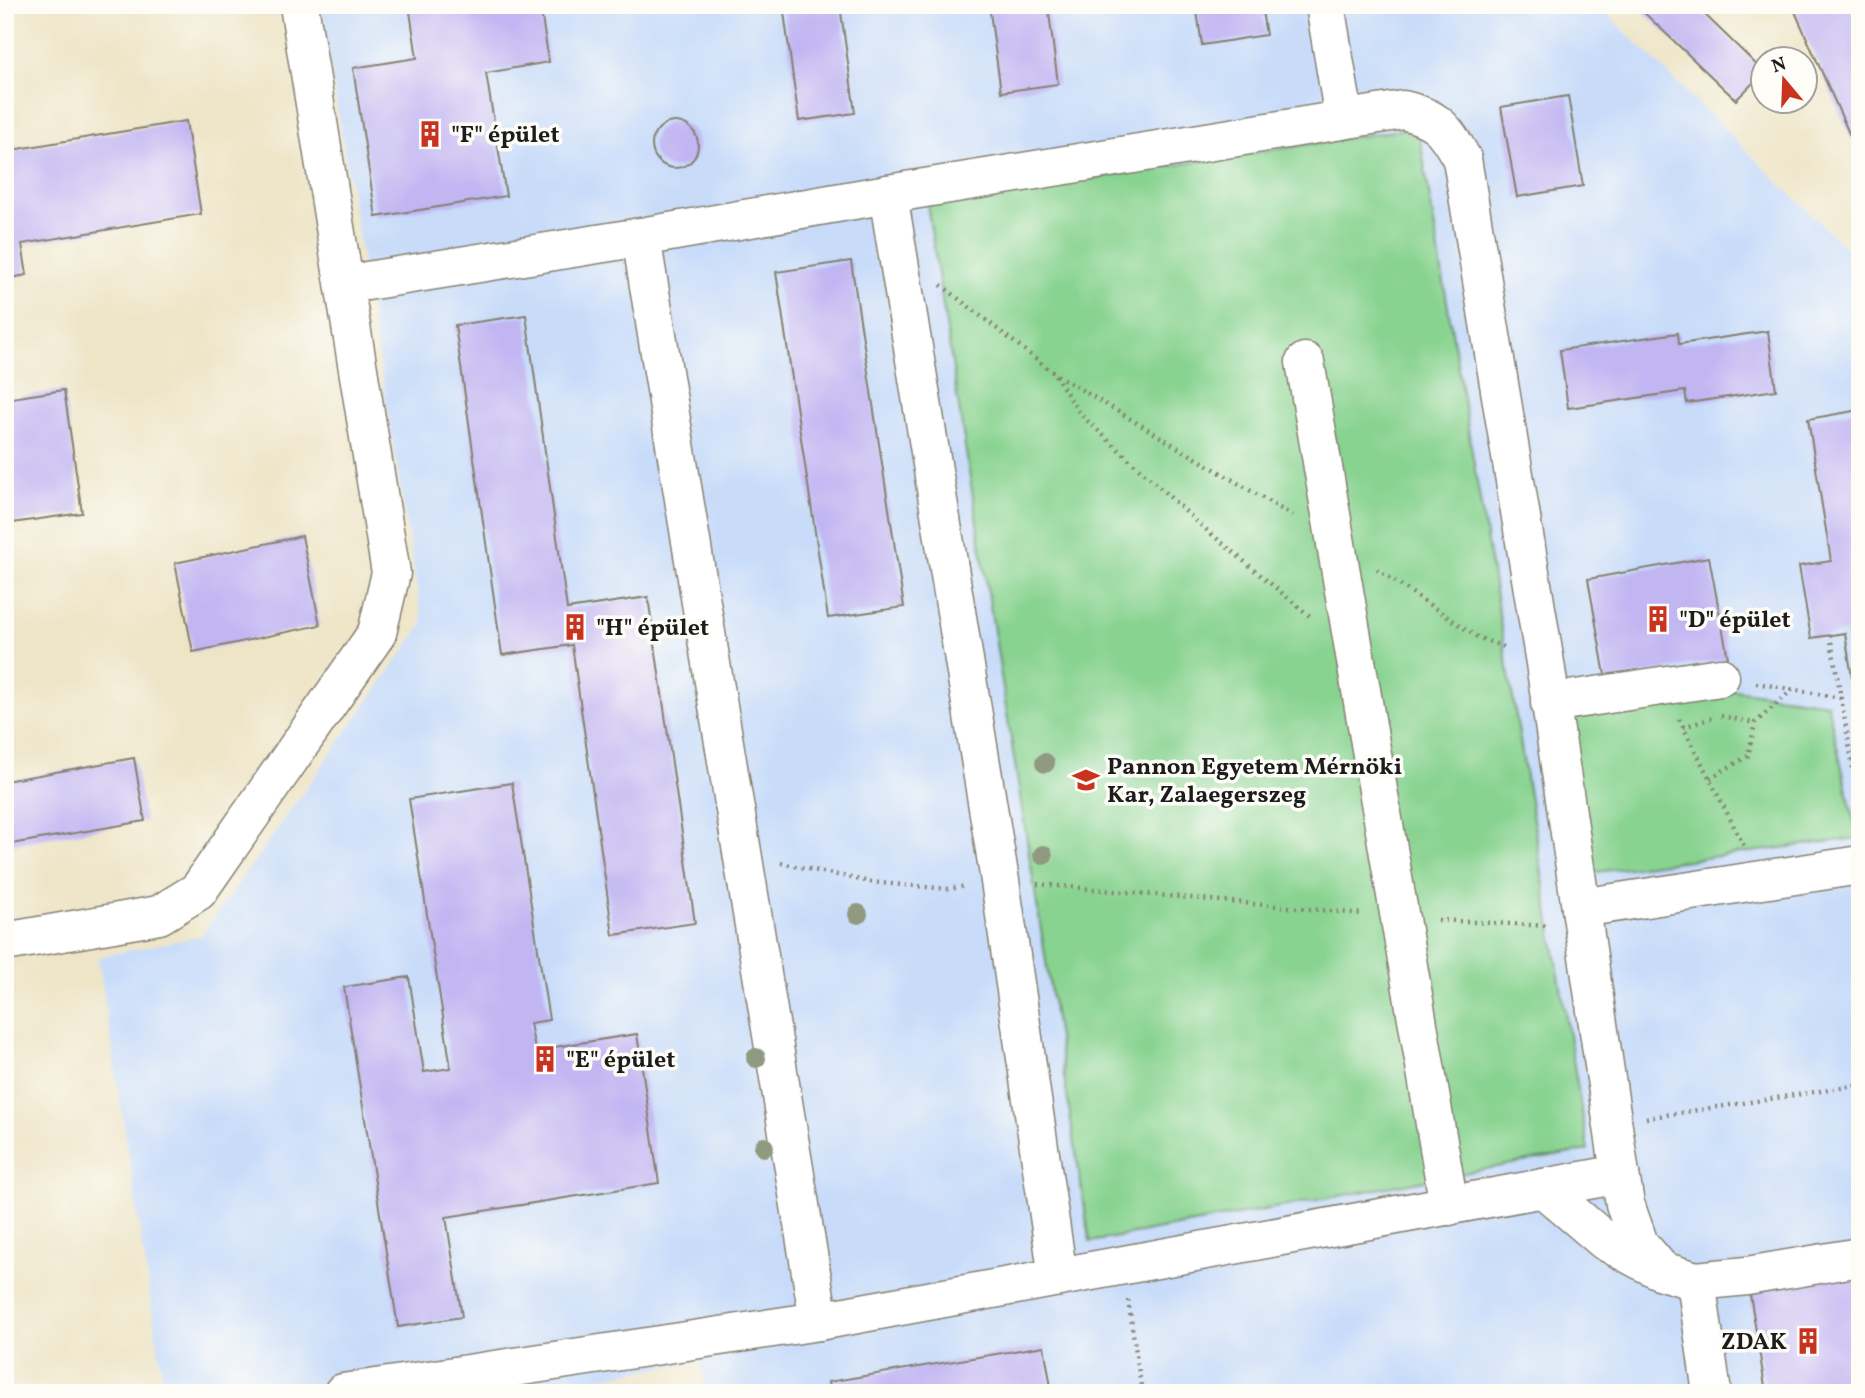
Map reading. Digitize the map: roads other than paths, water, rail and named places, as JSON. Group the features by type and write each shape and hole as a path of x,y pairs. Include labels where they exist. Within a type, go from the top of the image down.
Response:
{"street":[{"path":"5,942 159,915 198,891 377,633 391,573 299,5"},
{"path":"1325,5 1344,118"},
{"path":"367,281 1344,118 1403,110 1428,116 1451,138 1462,159 1545,663 1625,1204 1639,1244 1679,1276 1712,1393"},
{"path":"888,194 1000,881 1058,1277"},
{"path":"641,237 819,1321"},
{"path":"1305,362 1352,652 1449,1206"},
{"path":"1550,703 1720,677"},
{"path":"1582,918 1761,880 1860,865"},
{"path":"342,1393 819,1321 1620,1174"},
{"path":"1543,1188 1605,1241 1679,1276 1747,1276 1860,1257"}],"place":[{"name":"\"F\" épület","path":"430,134"},
{"name":"\"D\" épület","path":"1658,619"},
{"name":"\"H\" épület","path":"575,627"},
{"name":"Pannon Egyetem Mérnöki Kar, Zalaegerszeg","path":"1086,780"},
{"name":"\"E\" épület","path":"545,1059"},
{"name":"ZDAK","path":"1808,1341"}]}
